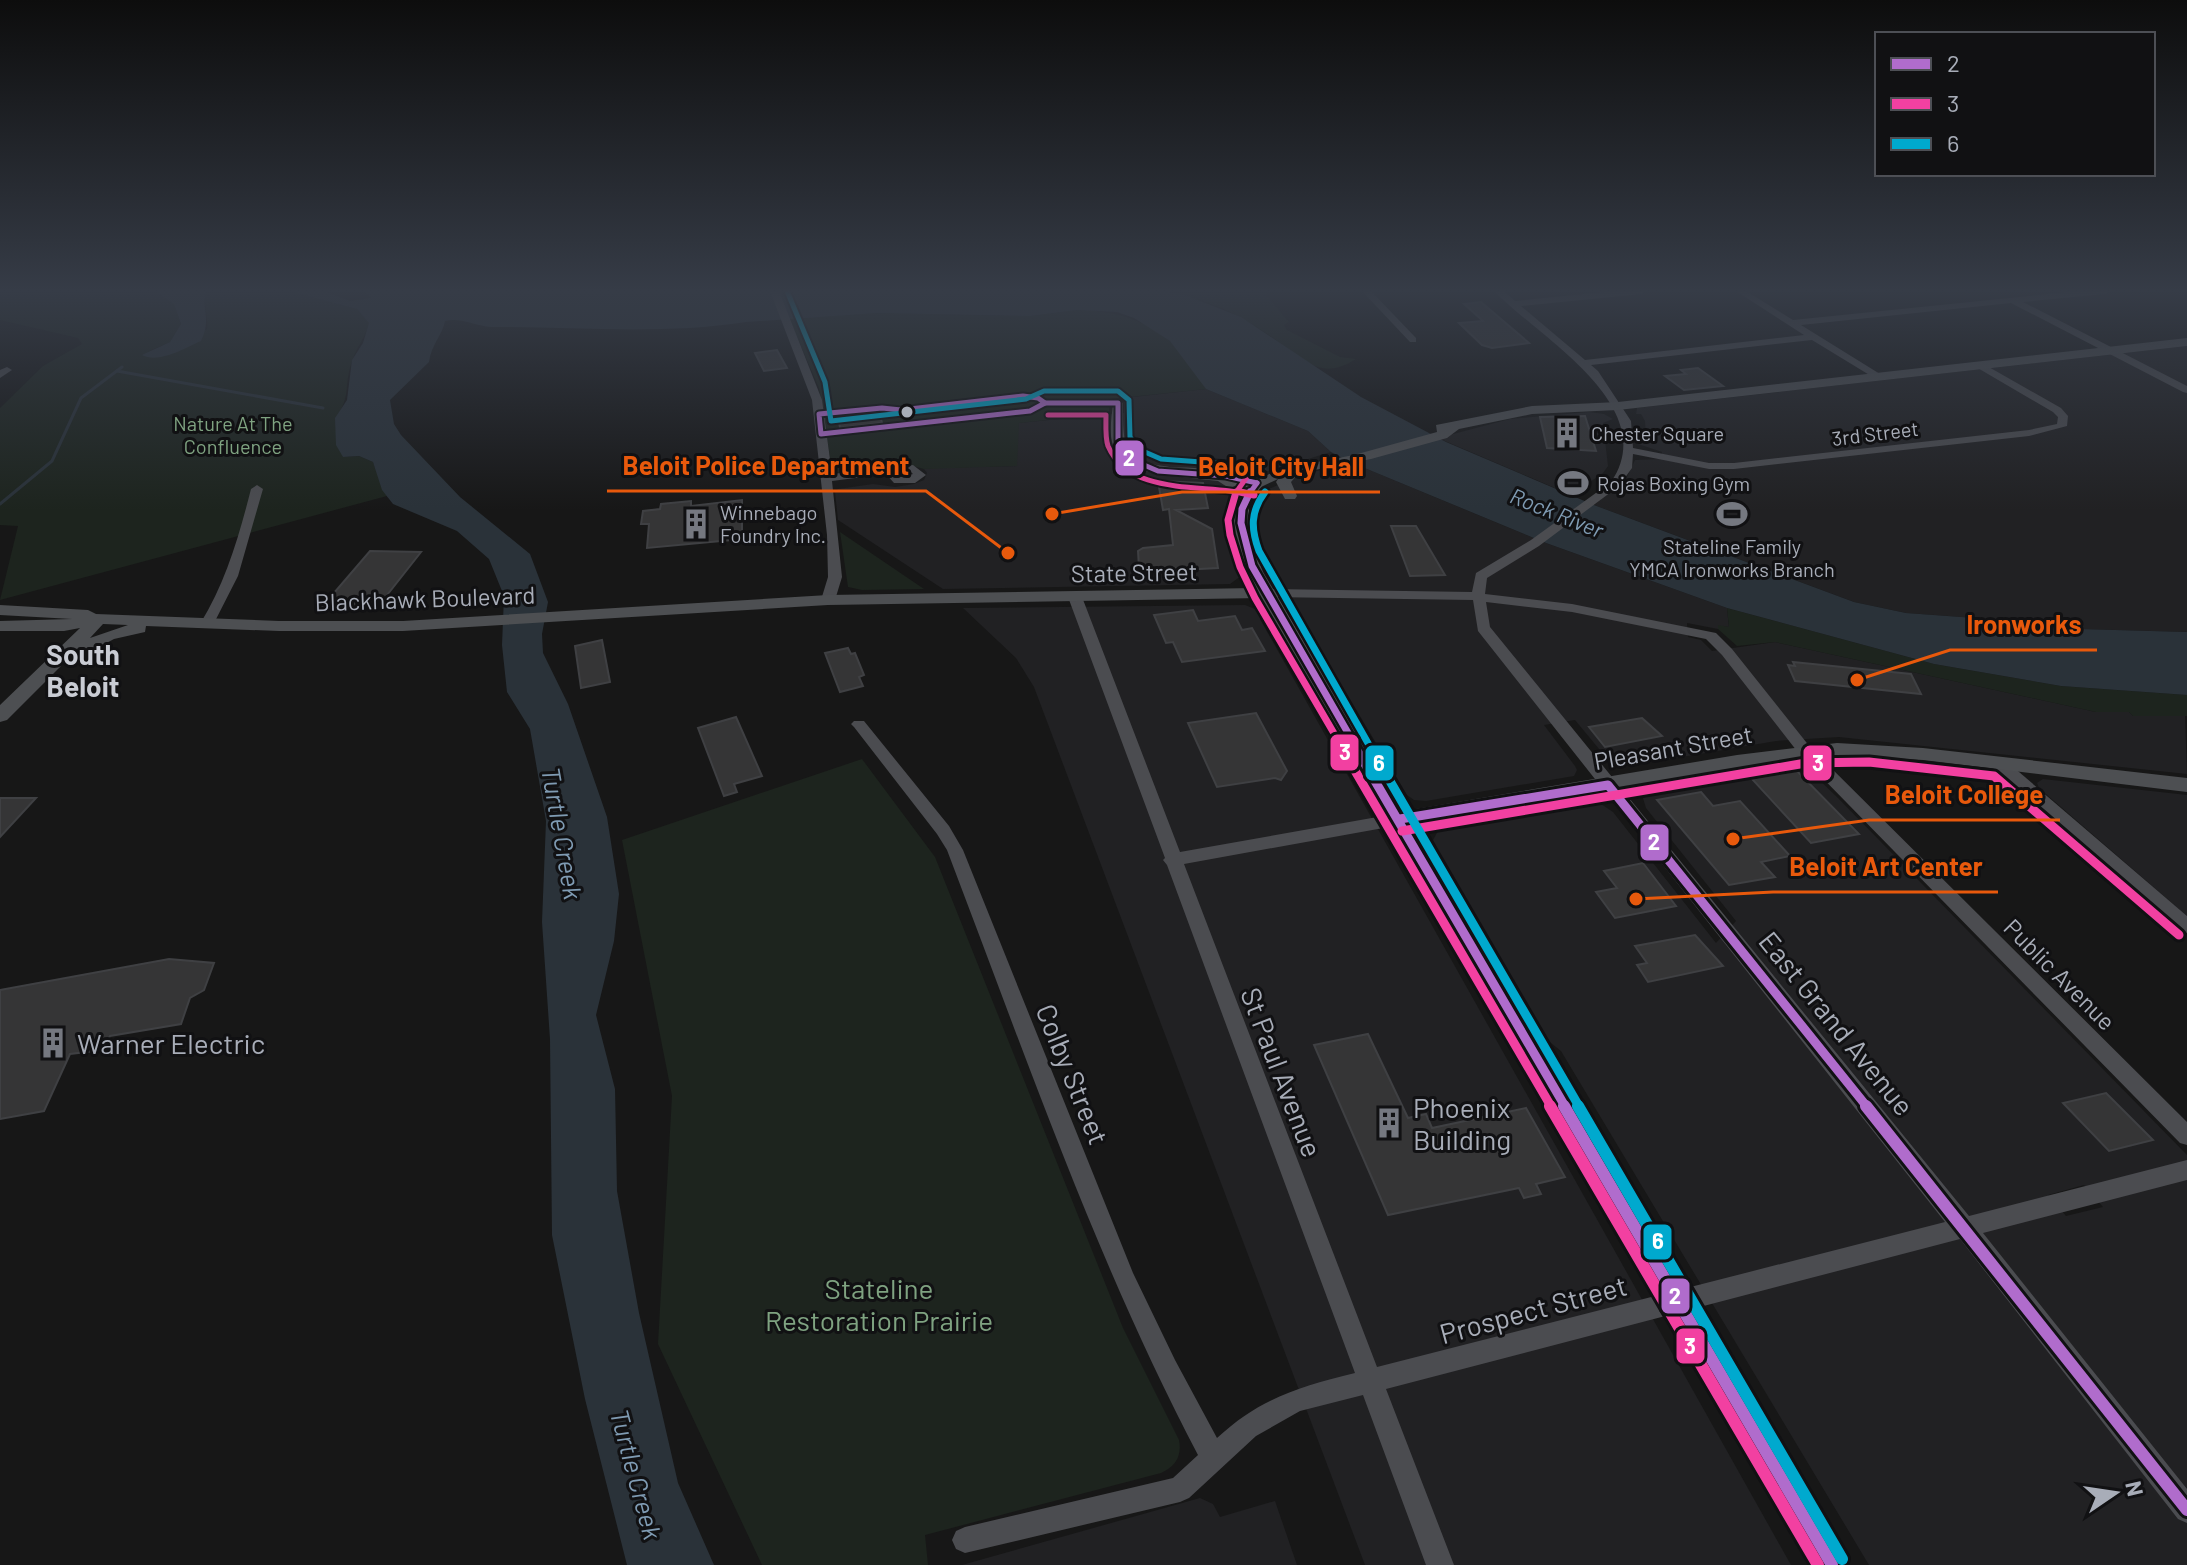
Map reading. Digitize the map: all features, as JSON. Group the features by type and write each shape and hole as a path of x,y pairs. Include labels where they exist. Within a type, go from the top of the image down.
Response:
{"main road":[{"path":"1242,498 1257,483 1294,470 1523,411 1618,406 1988,364"},
{"path":"1290,496 1283,482 1294,470"},
{"path":"1163,471 1225,479 1238,487 1242,498 1239,514 1247,550 1266,593 1832,1565"},
{"name":"State Street","path":"753,604 1266,593"},
{"name":"Blackhawk Boulevard","path":"0,626 64,626 99,619 364,627 753,604"},
{"name":"Blackhawk Boulevard","path":"0,610 81,613 99,619"},
{"path":"0,716 99,619"},
{"path":"55,663 108,635 165,622"},
{"name":"Pleasant Street","path":"1400,819 1805,751 1870,750 2187,785"}],"street":[{"path":"803,364 815,393 826,482 835,577 828,600"},
{"path":"1478,597 1479,580 1486,571 1535,543 1597,497 1621,477 1626,468 1628,427 1618,406 1585,364"},
{"path":"1857,364 1876,376"},
{"path":"2136,364 2187,390"},
{"name":"3rd Street","path":"1628,450 1691,463 1734,466 2029,433 2062,426 2063,416 2057,410 1980,365"},
{"path":"1118,403 1118,441 1130,459 1163,471 1226,476 1257,483"},
{"path":"826,482 894,475"},
{"path":"207,624 217,609 241,550 257,489"},
{"name":"State Street","path":"1266,593 1410,592 1478,597 1572,608 1706,634"},
{"name":"St Paul Avenue","path":"1075,597 1440,1565"},
{"name":"East Grand Avenue","path":"1478,597 1483,628 1965,1228 2187,1510"},
{"name":"Public Avenue","path":"1706,634 1722,646 1805,751 2187,1136"},
{"name":"Colby Street","path":"859,724 943,830 955,850 1124,1279 1166,1369 1214,1459"},
{"path":"1999,764 2187,926"},
{"name":"Pleasant Street","path":"1172,860 1400,819"},
{"name":"Prospect Street","path":"965,1540 1180,1489 1247,1427 1296,1400 2187,1170"}],"shaded area":[{"path":"2027,364 2187,364 2187,632 2044,628 1975,618 1906,613 1854,602 1594,505 1627,477 1635,460 1661,459 1662,452 1635,443 1646,438 1645,421 1641,414 1636,414 1637,408"},
{"path":"1206,389 1308,431 1331,452 1258,474 1220,468 1192,468 1221,480 1233,491 1227,503 1226,516 1241,576 1230,584 943,589 838,520 835,492 838,489 873,484 895,487 914,484 924,480 927,473 924,469 928,468 1016,466 1018,423 1124,413 1124,398"},
{"path":"1589,412 1613,419 1603,423 1608,466 1603,473 1571,495 1438,438 1510,419"},
{"path":"1350,462 1546,543 1727,608 1729,627 1718,626 1718,629 1687,623 1688,637 1701,640 1712,651 1775,642 2096,712 2129,712 2133,716 2185,714 2187,774 1839,737 1776,741 1623,767 1609,761 1575,720 1544,725 1575,766 1574,776 1426,801 1414,800 1407,795 1317,644 1270,576 1255,526 1253,507 1262,492 1296,477"},
{"path":"1245,605 1260,611 1260,619 1791,1565 1365,1565 1034,687 1016,658 963,608"},
{"path":"1795,767 1812,773 2187,1155 2187,1565 1869,1565 1561,1051 1546,1039 1447,872 1433,840 1438,831 1448,827 1593,802 1601,804 1613,812 1716,943 1736,921 1646,808 1642,795","holes":["2084,1185 2103,1207 2066,1216 2048,1195"]},
{"path":"2043,779 2187,795 2187,916 2039,788 2037,783"},
{"path":"1200,1498 1213,1504 1220,1517 1275,1501 1297,1565 962,1565"}],"green space":[{"name":"Nature At The Confluence","path":"351,364 345,397 336,418 343,457 359,456 373,462 387,496 0,600 18,526 0,525 0,408 43,366"},
{"path":"809,364 1191,364 1206,389 1110,399 1109,413 1019,423 1017,466 924,469 906,464 839,473 832,469 819,388"},
{"path":"1312,364 1346,364 1334,368"},
{"path":"840,532 924,589 862,590 848,587"},
{"path":"1727,608 1934,664 2061,686 2187,695 2187,716 2096,712 1775,642 1737,646 1718,629 1718,625 1729,627"},
{"name":"Stateline Restoration Prairie","path":"862,759 935,857 1123,1328 1179,1440 1180,1451 1174,1464 1161,1473 925,1535 928,1565 762,1565 658,1344 672,1096 622,840"}],"water":[{"name":"Turtle Creek","path":"351,364 427,364 390,400 394,424 460,497 530,554 548,602 542,634 543,653 568,704 607,817 619,894 614,941 596,1015 615,1089 617,1191 639,1313 678,1483 714,1565 627,1565 585,1399 552,1235 550,1039 542,922 546,821 530,729 507,692 502,645 504,596 489,559 457,531 393,504 382,490 373,462 359,456 343,457 336,445 335,418 347,400"},
{"name":"Rock River","path":"1187,364 1312,364 1361,397 1446,442 1594,505 1854,602 1906,613 1975,618 2044,628 2187,632 2187,695 2061,686 1934,664 1727,608 1546,543 1350,462 1331,452 1308,431 1206,389"}],"building":[{"path":"761,364 785,364 787,368 764,371"},
{"path":"1698,368 1723,386 1684,390 1665,376 1686,374 1681,370"},
{"path":"879,411 882,423 840,428 838,415"},
{"path":"1585,416 1596,451 1547,448 1540,417"},
{"path":"1158,481 1203,483 1208,508 1176,510 1212,529 1218,568 1180,570 1172,567 1144,571 1139,568 1138,551 1173,545 1169,509 1163,510"},
{"name":"Winnebago Foundry Inc.","path":"742,500 742,539 647,548 649,524 641,524 643,511 660,509 661,504 691,501 691,506"},
{"path":"1391,526 1416,526 1445,575 1410,576"},
{"path":"370,551 421,552 376,609 321,608"},
{"path":"1193,610 1198,621 1235,616 1242,630 1252,628 1265,651 1182,662 1173,642 1166,643 1154,615"},
{"path":"602,640 610,682 581,688 575,646"},
{"path":"848,648 851,654 855,653 864,675 859,677 863,686 840,692 825,653"},
{"path":"1793,662 1911,674 1921,694 1795,681 1788,665 1795,666"},
{"path":"1256,713 1287,771 1281,780 1275,778 1217,787 1188,723"},
{"path":"736,717 762,776 734,784 737,792 724,796 698,728"},
{"path":"1642,718 1662,736 1605,747 1589,727"},
{"path":"1797,771 1859,834 1811,843 1752,779"},
{"path":"1701,792 1713,806 1740,801 1790,856 1761,862 1775,877 1729,885 1657,800"},
{"path":"0,798 36,798 0,837"},
{"path":"1643,863 1676,906 1615,918 1596,892 1617,888 1604,871"},
{"path":"1695,935 1723,966 1648,982 1637,965 1647,963 1635,946"},
{"name":"Warner Electric","path":"169,959 214,963 204,990 190,998 181,1024 110,1036 103,1050 70,1054 44,1111 0,1119 0,990"},
{"name":"Phoenix Building","path":"1368,1034 1408,1118 1426,1114 1432,1128 1526,1108 1565,1177 1536,1184 1541,1194 1524,1198 1519,1188 1388,1215 1314,1045"},
{"path":"2106,1093 2153,1140 2109,1151 2063,1103"}],"waterway":[{"path":"0,504 52,461 81,398 122,367"},
{"path":"117,371 323,408"}],"transit line":[{"name":"6","path":"817,364 825,382 831,421 1026,399 1044,391 1118,391 1129,400 1130,437 1138,449 1161,459 1228,464 1260,471"},
{"name":"2","path":"1023,396 1038,398 1045,403 1030,411 821,434 819,414 882,408 901,410 1023,396"},
{"name":"2","path":"1045,403 1118,403 1118,441 1130,459 1158,471 1226,476 1257,483"},
{"name":"3","path":"1048,415 1106,415 1107,444 1124,470 1156,483 1224,488 1254,495"},
{"name":"3","path":"1249,474 1237,489 1228,520 1234,551 1255,598 1818,1565"},
{"name":"2","path":"1257,483 1247,495 1242,509 1242,537 1266,593 1832,1565"},
{"name":"6","path":"1265,492 1253,514 1253,526 1259,551 1277,587 1842,1559"},
{"name":"3","path":"1402,831 1806,763 1869,762 1994,776 2179,935"},
{"name":"2","path":"1400,819 1608,785 1965,1228 2187,1510"}],"place":[{"name":"Chester Square","path":"1567,433"},
{"name":"Rojas Boxing Gym","path":"1573,483"},
{"name":"Beloit City Hall","path":"1052,514"},
{"name":"Stateline Family YMCA Ironworks Branch","path":"1732,514"},
{"name":"Winnebago Foundry Inc.","path":"696,524"},
{"name":"Beloit Police Department","path":"1008,553"},
{"name":"Ironworks","path":"1857,680"},
{"name":"Beloit College","path":"1733,839"},
{"name":"Beloit Art Center","path":"1636,899"},
{"name":"Warner Electric","path":"53,1043"},
{"name":"Phoenix Building","path":"1389,1123"}],"district":[{"name":"South Beloit","path":"83,670"}]}
